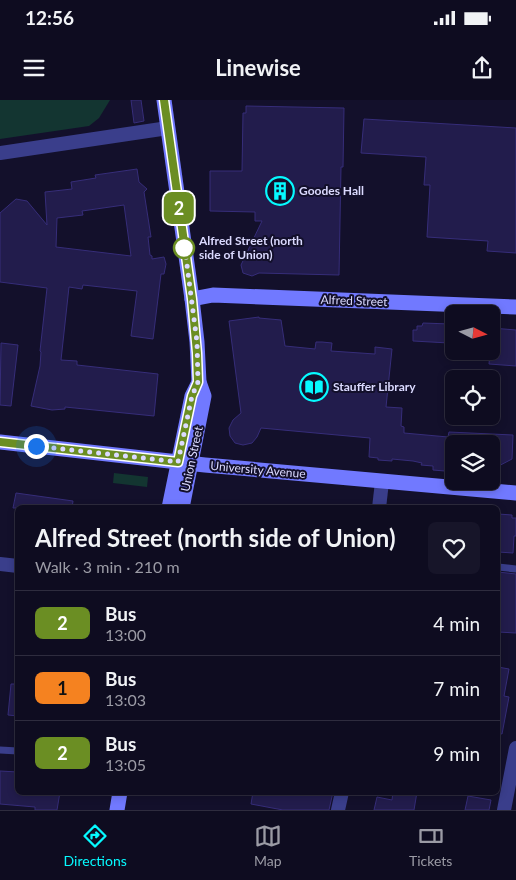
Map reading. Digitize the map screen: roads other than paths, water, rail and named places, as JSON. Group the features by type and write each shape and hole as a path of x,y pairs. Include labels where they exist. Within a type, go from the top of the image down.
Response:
{"main road":[{"name":"Union Street","path":"164,100 197,342 198,382 192,396 184,462 182,505"},
{"name":"Alfred Street","path":"192,299 213,295 516,307"},
{"name":"University Avenue","path":"0,442 382,482 516,493"},
{"name":"Union Street","path":"170,505 184,462"},
{"path":"117,810 120,795"}],"street":[{"path":"0,153 168,128"},
{"path":"379,505 382,482"},
{"path":"0,564 15,566"},
{"path":"504,810 516,748"},
{"path":"338,810 341,795"}],"lane":[{"path":"500,567 516,569"},
{"path":"0,750 15,752"}],"place":[{"name":"Goodes Hall","path":"280,191"},
{"name":"Alfred Street (north side of Union)","path":"184,248"},
{"name":"Stauffer Library","path":"314,387"}]}
